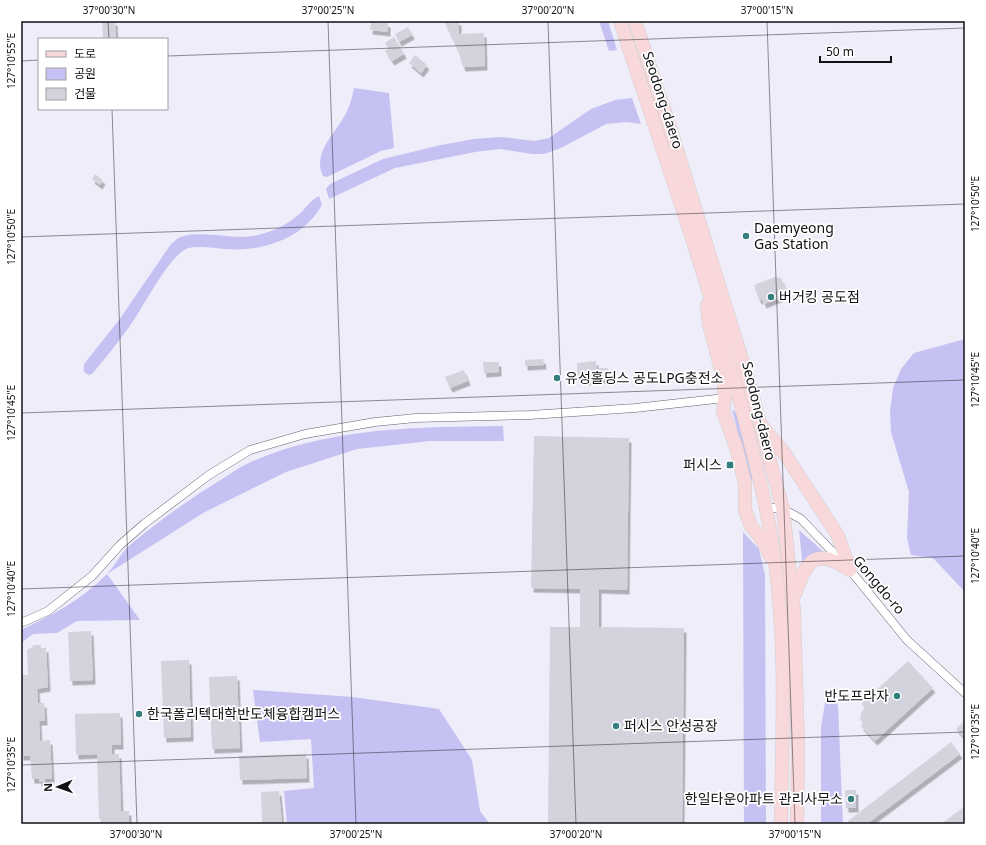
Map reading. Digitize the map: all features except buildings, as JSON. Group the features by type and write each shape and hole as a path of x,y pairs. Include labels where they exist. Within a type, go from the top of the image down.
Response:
{"main road":[{"name":"Seodong-daero","path":"620,21 706,281 732,370 766,507 776,565 782,637 781,824"},
{"name":"Seodong-daero","path":"635,21 673,137 748,379 783,509 793,598 798,750 797,824"},
{"path":"706,281 709,324 723,377 725,398 723,411 736,447 745,482 745,510 751,526 762,540 776,565"},
{"path":"759,422 785,454 838,536 850,570"},
{"path":"793,598 802,572 810,562 823,557 837,561 850,570"}],"street":[{"path":"21,623 48,611 92,576 120,545 144,524 209,474 250,450 305,434 382,421 416,418 530,415 635,408 725,398"},
{"name":"Gongdo-ro","path":"766,507 783,509 801,519 850,570 907,640 965,693"}],"green space":[{"path":"599,21 608,21 617,50 609,51"},
{"path":"354,88 389,93 394,148 381,151 327,177 323,176 320,168 322,152 347,112"},
{"path":"632,98 641,124 627,122 606,124 561,148 544,154 532,154 500,149 475,152 395,168 329,199 326,189 330,184 383,159 441,145 474,139 501,137 534,141 549,138 591,109 615,100"},
{"path":"319,196 322,205 314,217 293,235 280,241 253,248 239,249 194,247 186,249 179,254 163,273 125,333 93,373 89,375 84,372 84,364 119,320 171,244 177,239 198,234 239,237 263,234 279,228 289,222"},
{"path":"965,339 965,592 933,558 911,555 907,538 909,492 891,432 890,412 893,388 901,369 914,353"},
{"path":"732,409 736,413 755,479 750,480"},
{"path":"503,426 504,441 430,441 357,449 286,472 203,513 107,574 129,546 174,511 251,462 281,450 343,435 375,431 439,427"},
{"path":"799,530 827,555 803,570"},
{"path":"743,532 759,549 765,575 766,824 744,824"},
{"path":"107,574 140,620 77,621 57,633 33,634 21,643 21,630 44,619 77,599"},
{"path":"253,690 353,697 439,709 472,760 480,811 490,824 287,824 284,791 314,788 311,739 260,742"},
{"path":"827,691 838,705 843,824 821,824 821,727"}],"place":[{"name":"Daemyeong Gas Station","path":"746,236"},
{"name":"버거킹 공도점","path":"771,297"},
{"name":"유성홀딩스 공도LPG충전소","path":"557,378"},
{"name":"퍼시스","path":"730,465"},
{"name":"반도프라자","path":"897,696"},
{"name":"한국폴리텍대학반도체융합캠퍼스","path":"139,714"},
{"name":"퍼시스 안성공장","path":"616,726"},
{"name":"한일타운아파트 관리사무소","path":"851,799"}]}
